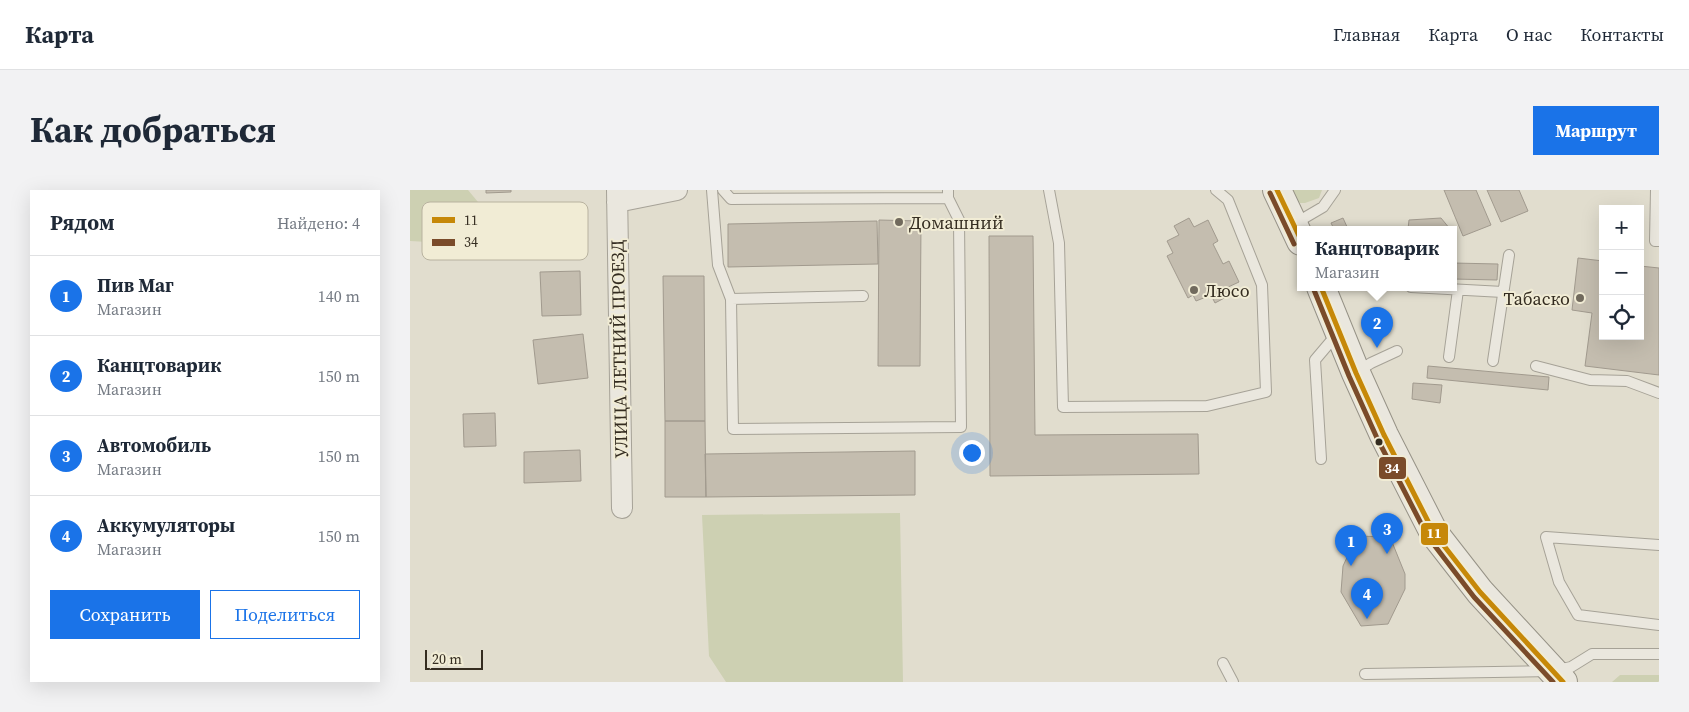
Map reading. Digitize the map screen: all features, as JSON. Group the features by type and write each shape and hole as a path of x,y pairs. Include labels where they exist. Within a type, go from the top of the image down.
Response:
{"street":[{"path":"617,196 677,190"},
{"path":"1277,190 1297,233"},
{"name":"УЛИЦА ЛЕТНИЙ ПРОЕЗД","path":"617,196 622,508"},
{"path":"1323,291 1356,373 1389,445 1434,533 1480,592 1558,677"}],"lane":[{"path":"712,190 718,264 731,299 734,429 961,427 959,220 948,194 731,199 722,190"},
{"path":"1049,190 1059,243 1063,407 1207,406 1266,392 1262,285 1228,200 1216,190"},
{"path":"1304,226 1323,207 1335,190"},
{"path":"1656,190 1657,222 1655,241 1659,241"},
{"path":"1493,361 1508,255"},
{"path":"1449,356 1458,290 1503,292"},
{"path":"731,299 863,296"},
{"path":"1321,458 1315,360 1339,331"},
{"path":"1356,373 1371,363 1397,351"},
{"path":"1536,366 1590,380 1627,381 1659,393"},
{"path":"1659,545 1546,536 1559,582 1578,615 1659,625"},
{"path":"1365,674 1558,677 1570,667 1592,654 1659,654"},
{"path":"1222,663 1233,682"}],"green space":[{"path":"410,190 468,190 478,202 422,202 422,242 410,241"},
{"path":"1290,190 1322,190 1319,198 1300,203"},
{"path":"900,513 903,682 726,682 709,656 702,515"},
{"path":"1620,675 1659,675 1659,681 1612,682"}],"building":[{"path":"486,190 511,190 511,192 486,193"},
{"path":"1444,190 1476,190 1491,225 1463,236"},
{"path":"1487,190 1519,190 1528,211 1501,222"},
{"path":"1189,218 1194,227 1208,220 1218,241 1213,244 1223,264 1229,261 1239,282 1226,288 1230,295 1215,303 1211,295 1196,301 1193,295 1188,298 1167,256 1173,253 1167,241 1179,235 1174,226"},
{"path":"1343,218 1347,226 1332,226 1331,223"},
{"path":"1441,218 1448,226 1408,226 1409,220"},
{"path":"879,220 921,221 920,366 878,366"},
{"path":"877,221 878,264 728,267 728,224"},
{"path":"989,236 1033,236 1035,435 1198,434 1199,474 990,476"},
{"path":"1578,258 1599,261 1599,340 1644,340 1644,266 1659,268 1659,375 1585,366 1592,313 1572,310"},
{"path":"1457,263 1498,264 1497,280 1457,279"},
{"path":"580,271 581,315 542,316 540,272"},
{"path":"663,276 704,276 705,421 665,421"},
{"path":"583,334 588,378 538,384 533,340"},
{"path":"1428,366 1549,377 1548,390 1427,378"},
{"path":"1413,383 1442,385 1440,403 1412,399"},
{"path":"495,413 496,446 464,447 463,414"},
{"path":"665,421 705,421 706,497 665,497"},
{"path":"580,450 581,481 524,483 524,452"},
{"path":"915,451 915,495 706,497 705,454"},
{"path":"1357,536 1390,537 1405,574 1405,589 1388,624 1361,626 1341,592 1343,566"}],"transit line":[{"name":"11","path":"1277,190 1297,232"},
{"name":"34","path":"1270,193 1294,244"},
{"name":"34","path":"1314,291 1377,438 1428,537 1474,597 1553,682"},
{"name":"11","path":"1323,291 1384,435 1434,533 1480,592 1563,682"}],"place":[{"name":"Домашний","path":"899,222"},
{"name":"Люсо","path":"1194,290"},
{"name":"Табаско","path":"1580,298"},
{"name":"Канцтоварик","path":"1377,348"},
{"name":"Автомобиль","path":"1387,554"},
{"name":"Пив Маг","path":"1351,566"},
{"name":"Аккумуляторы","path":"1367,619"}]}
